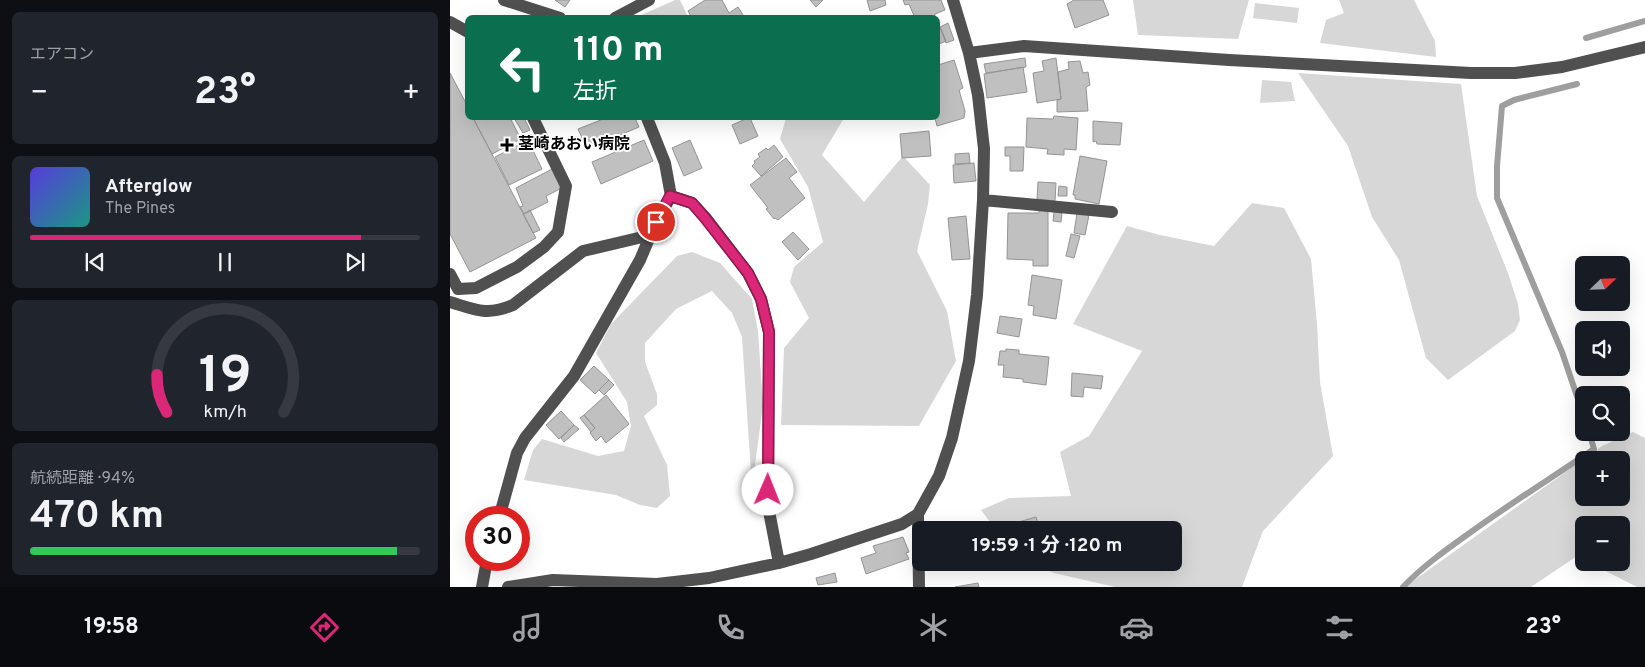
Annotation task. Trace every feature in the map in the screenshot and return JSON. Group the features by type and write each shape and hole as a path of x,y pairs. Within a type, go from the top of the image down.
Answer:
{"street":[{"path":"504,0 551,15"},
{"path":"621,15 649,0"},
{"path":"918,587 918,514 939,476 952,438 969,360 983,200 984,149 978,95 969,52 953,0"},
{"path":"450,22 465,30"},
{"path":"969,52 1024,46 1229,60 1471,73 1515,73 1562,67 1645,47"},
{"path":"450,274 458,289 476,288 517,267 544,247 558,232 566,186 534,120"},
{"path":"502,506 517,453 525,438 574,376 640,260 670,196 665,163 648,120"},
{"path":"670,196 692,203 748,273 761,299 769,332 768,506 779,563"},
{"path":"983,200 1112,212"},
{"path":"450,302 482,312 501,310 513,305 583,251 651,235"},
{"path":"508,587 553,580 657,584 710,578 779,563 902,524 918,514"},
{"path":"482,587 485,571"}],"shaded area":[{"path":"675,0 680,0 687,15 641,15"},
{"path":"1133,0 1249,0 1238,39 1138,35"},
{"path":"1339,0 1414,0 1435,41 1436,57 1320,43 1326,20 1344,13"},
{"path":"1255,3 1299,8 1297,23 1253,18"},
{"path":"1298,73 1461,84 1477,196 1508,273 1518,304 1520,320 1515,331 1448,380 1426,358 1399,260 1372,217 1348,146"},
{"path":"1262,80 1291,82 1295,101 1260,103"},
{"path":"785,120 843,120 822,155 864,202 903,156 930,185 928,204 917,251 947,311 956,361 919,426 781,425 784,348 809,318 790,282 794,267 823,242 808,187 780,139"},
{"path":"1252,203 1284,208 1311,259 1320,382 1333,456 1263,531 1242,587 1115,587 1049,571 1182,571 1182,521 989,521 981,510 1009,498 1071,496 1060,452 1089,436 1142,351 1073,324 1127,226 1214,246"},
{"path":"692,252 720,263 752,299 758,331 763,405 752,488 742,337 732,313 712,291 676,309 645,343 645,362 657,394 657,405 644,416 667,465 670,496 657,508 640,505 616,495 524,480 533,450 542,439 598,456 624,451 631,426 627,402 596,353 611,324 677,256"},
{"path":"1633,432 1645,438 1645,587 1637,587 1606,571 1630,571 1630,516 1575,516 1575,557 1531,587 1407,587 1575,465 1575,506 1630,506 1630,451 1595,451 1613,441 1630,441 1630,433"}],"building":[{"path":"555,0 570,0 565,7"},
{"path":"705,0 722,0 729,13 738,7 743,15 690,15 688,11"},
{"path":"810,0 823,0 816,7"},
{"path":"867,0 885,0 886,5 870,11"},
{"path":"903,0 941,0 945,10 935,15 914,15 909,4 905,5"},
{"path":"1074,0 1103,0 1109,15 1075,28 1067,4"},
{"path":"948,23 954,40 946,43 940,27"},
{"path":"940,27 946,41 940,44"},
{"path":"1025,58 1026,67 986,73 984,64"},
{"path":"1056,58 1061,99 1037,103 1033,73 1044,71 1042,61"},
{"path":"954,60 963,88 959,90 965,111 964,118 937,126 936,120 940,120 940,64"},
{"path":"1080,61 1083,73 1088,72 1090,85 1086,87 1088,111 1057,112 1057,100 1061,99 1058,72 1069,69 1068,62"},
{"path":"1023,67 1027,92 987,98 984,74"},
{"path":"450,73 465,101 465,120 474,120 536,238 470,272 450,234"},
{"path":"1054,116 1078,118 1076,150 1064,149 1064,155 1047,154 1048,149 1026,147 1027,118 1053,119"},
{"path":"474,120 511,120 521,139 492,154"},
{"path":"515,120 525,120 530,130 523,133"},
{"path":"601,120 636,120 639,127 587,149 578,129"},
{"path":"743,120 751,120 758,136 740,144 732,125"},
{"path":"1093,121 1122,123 1120,145 1097,144 1096,141 1093,142"},
{"path":"929,131 931,156 902,158 900,134"},
{"path":"528,140 542,169 509,185 495,157"},
{"path":"644,140 653,161 601,184 592,162"},
{"path":"690,140 702,168 684,176 672,148"},
{"path":"774,145 783,157 761,176 752,166 755,163 754,161 760,157 758,154"},
{"path":"1005,147 1024,147 1023,171 1010,171 1010,156 1005,156"},
{"path":"969,153 970,163 955,164 955,154"},
{"path":"1080,156 1107,161 1099,204 1075,199 1075,195 1073,195"},
{"path":"786,158 797,172 789,178 805,198 778,220 774,219 766,209 768,208 750,185"},
{"path":"974,163 976,181 954,183 953,165"},
{"path":"552,169 562,188 546,196 548,202 524,214 520,207 523,206 516,188"},
{"path":"1038,182 1056,183 1055,201 1037,199"},
{"path":"1059,186 1067,187 1067,196 1058,196"},
{"path":"530,210 540,230 533,233 523,214"},
{"path":"1039,210 1048,211 1048,266 1033,266 1033,260 1007,259 1008,213 1039,213"},
{"path":"1054,212 1062,213 1061,222 1053,221"},
{"path":"1077,213 1089,215 1085,235 1074,233"},
{"path":"966,216 970,259 952,260 948,218"},
{"path":"793,232 809,249 798,260 782,242"},
{"path":"1071,234 1080,236 1074,258 1066,256"},
{"path":"1032,275 1062,280 1056,319 1033,315 1034,306 1028,305"},
{"path":"1000,316 1022,319 1019,337 997,333"},
{"path":"1006,349 1019,350 1019,354 1049,357 1046,385 1023,382 1023,379 1003,377 1004,365 998,365 1000,351 1006,351"},
{"path":"594,366 609,380 595,394 580,380"},
{"path":"1072,373 1103,376 1101,389 1084,387 1083,397 1071,396"},
{"path":"609,380 614,385 604,395 599,390"},
{"path":"606,395 629,424 606,443 601,436 596,441 590,433 595,428 584,415"},
{"path":"561,411 574,425 559,439 546,425"},
{"path":"584,415 595,428 591,432 580,418"},
{"path":"574,425 579,429 564,442 561,438"},
{"path":"1036,517 1037,521 1022,521"},
{"path":"903,537 909,552 906,553 909,559 866,574 861,558 876,553 873,546"},
{"path":"835,573 837,582 818,585 816,578"},
{"path":"978,583 979,587 955,587"}],"waterway":[{"path":"1586,38 1645,21"},
{"path":"1575,390 1562,352 1497,198 1497,166 1502,106 1514,100 1577,84"},
{"path":"1403,587 1453,545 1594,449 1592,441"}],"place":[{"name":"茎崎あおい病院","path":"507,145"}],"route":[{"path":"656,222 670,196 692,203 748,273 761,299 769,332 768,490"}]}
